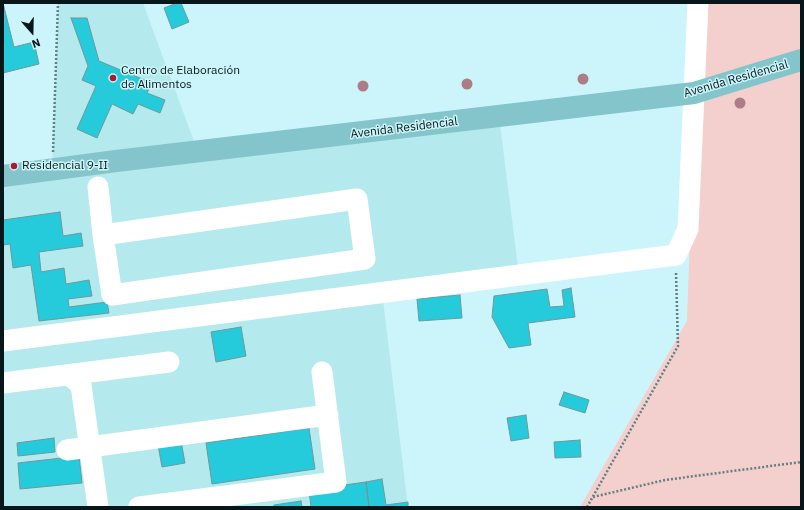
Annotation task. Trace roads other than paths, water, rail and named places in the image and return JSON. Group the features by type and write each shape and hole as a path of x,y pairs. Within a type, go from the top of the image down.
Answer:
{"main road":[{"name":"Avenida Residencial","path":"3,176 116,161 694,93 801,60"}],"street":[{"path":"3,341 676,255 688,229 698,3"},
{"path":"103,235 357,199 365,258 112,295 103,235 98,187 116,161"},
{"path":"62,169 98,187"},
{"path":"3,383 169,362"},
{"path":"139,507 336,482 322,372"},
{"path":"69,375 81,385 98,507"},
{"path":"67,450 328,415"}],"place":[{"name":"Centro de Elaboración de Alimentos","path":"113,78"},
{"name":"Residencial 9-II","path":"14,166"}]}
